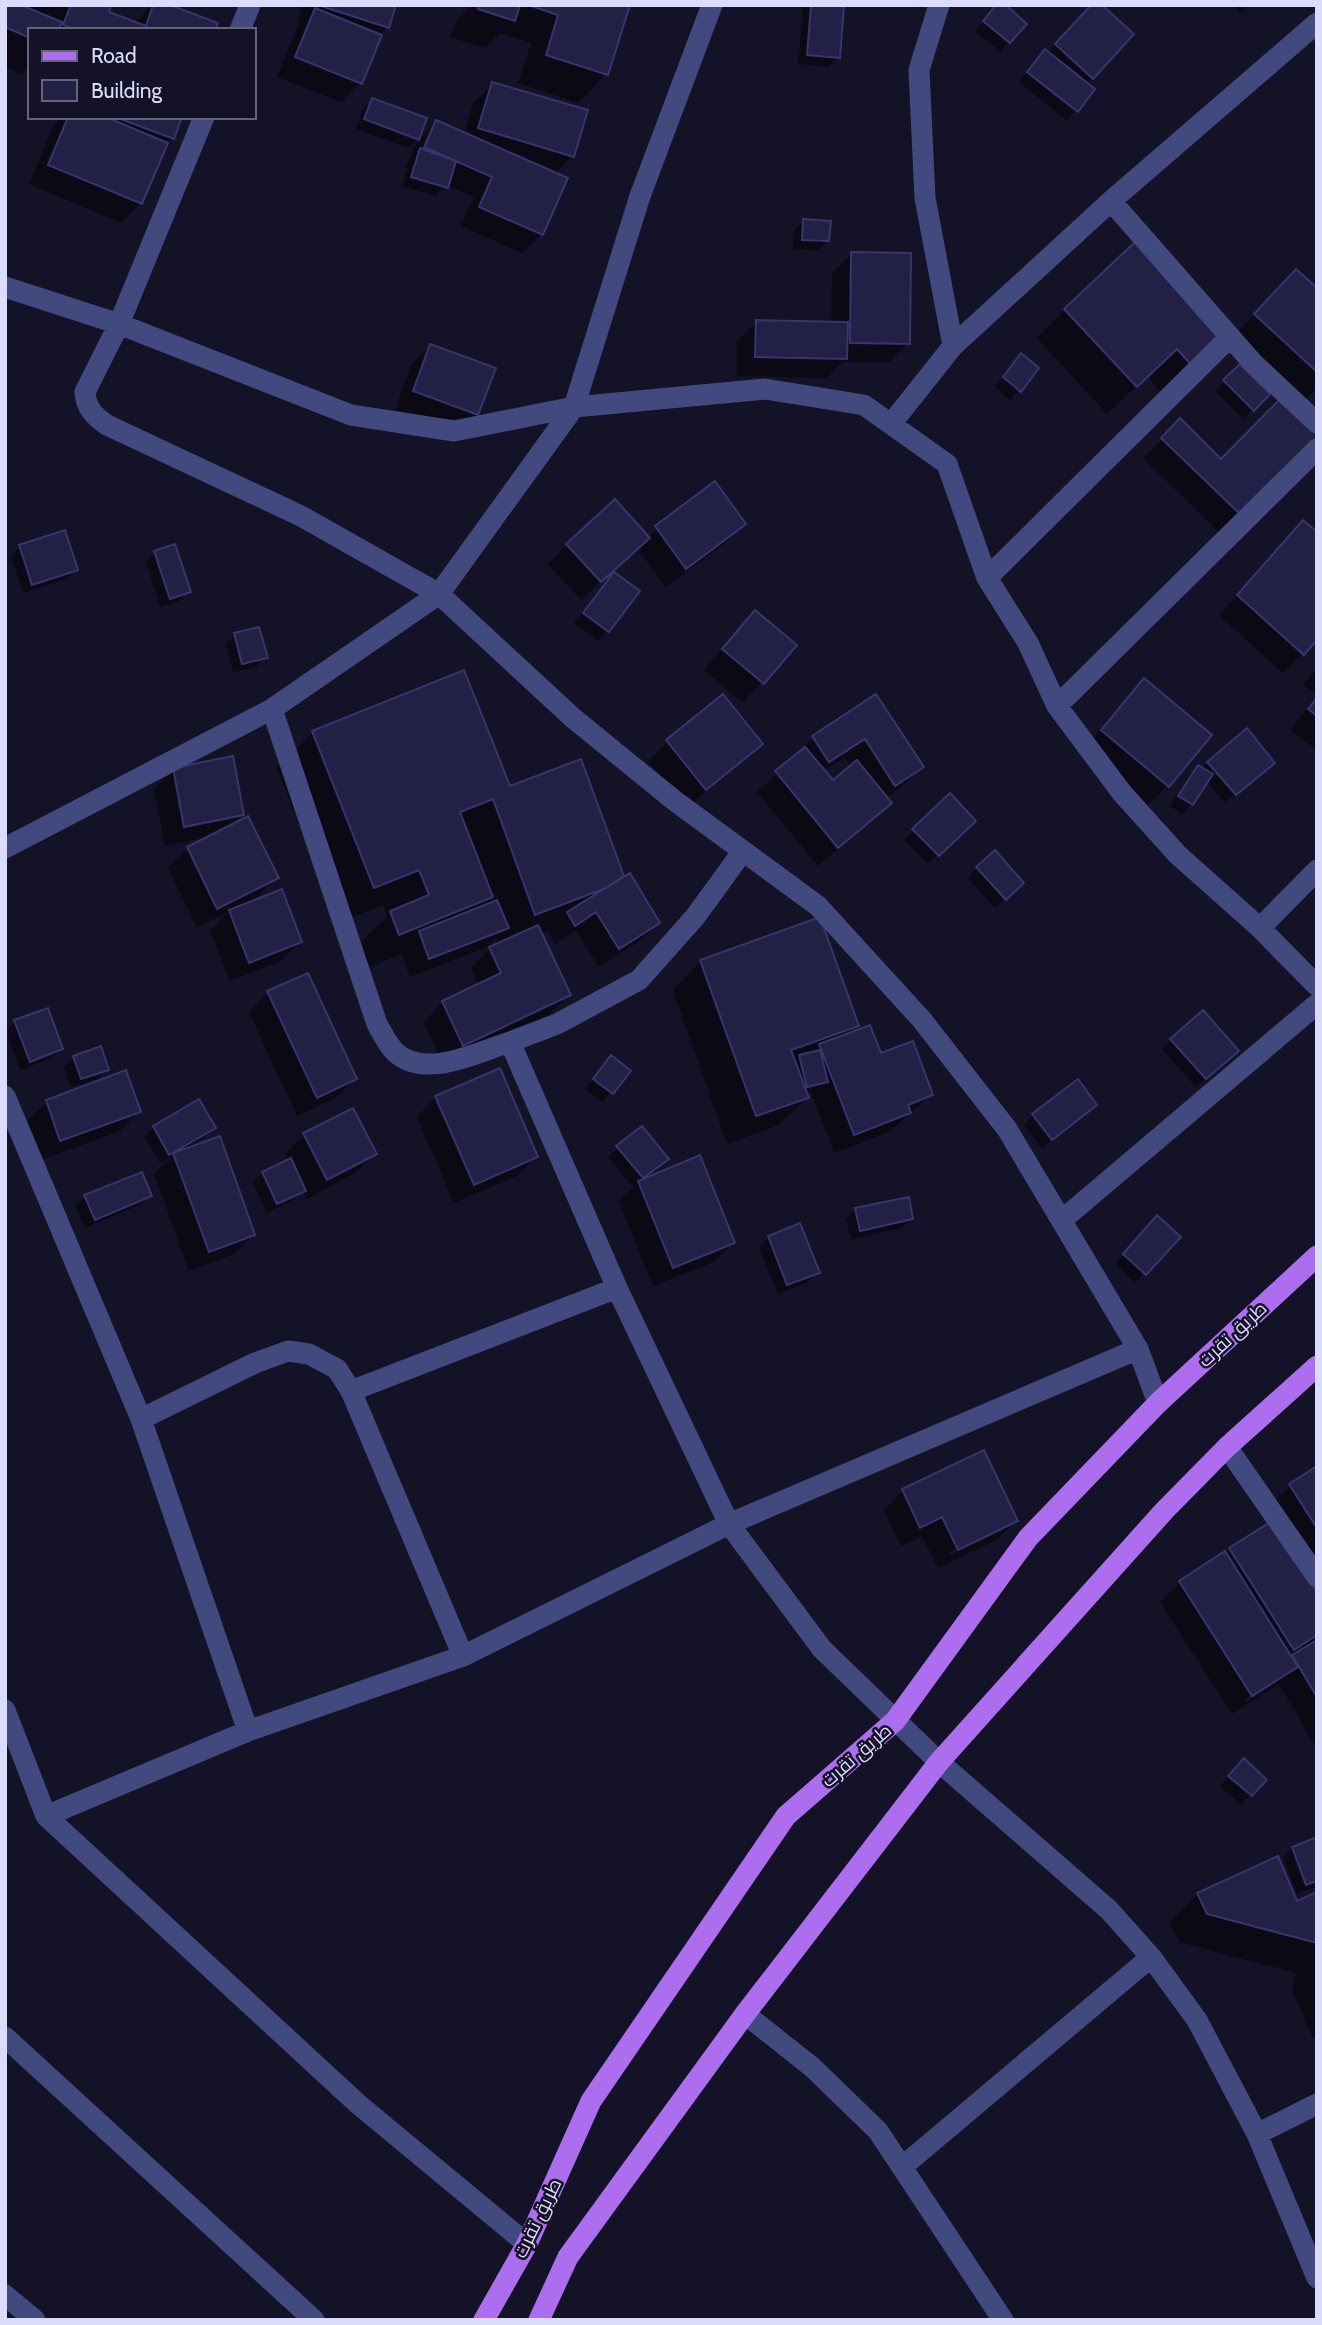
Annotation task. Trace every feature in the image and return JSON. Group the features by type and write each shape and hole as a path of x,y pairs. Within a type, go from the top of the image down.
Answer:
{"main road":[{"name":"طريق تقرت","path":"484,2320 527,2244 591,2101 786,1816 895,1721 1028,1538 1158,1403 1317,1256"},
{"path":"538,2320 568,2258 745,2014 939,1762 1164,1511 1227,1447 1317,1366"}],"street":[{"path":"241,28 250,5"},
{"path":"5,848 272,709 439,594 574,407 640,196 712,5"},
{"path":"939,5 919,70 925,198 953,346"},
{"path":"891,424 953,346 1111,201 1317,23"},
{"path":"203,119 120,324 85,392 86,402 94,416 107,425 300,516 439,594 573,718 675,801 818,906 922,1020 1007,1129 1139,1349 1158,1403"},
{"path":"1111,201 1254,363 1317,423"},
{"path":"5,287 120,324 351,415 454,431 574,407 765,389 864,405 947,464 987,579 1028,643 1057,706 1122,793 1178,855 1317,985"},
{"path":"987,579 1230,337"},
{"path":"1057,706 1317,449"},
{"path":"272,709 377,1024 394,1052 415,1064 445,1062 510,1042 557,1024 639,980 695,917 743,851"},
{"path":"1259,928 1317,870"},
{"path":"1062,1220 1317,1004"},
{"path":"510,1042 617,1288 729,1524 822,1649 939,1762 1109,1910 1151,1957 1197,2020 1257,2134 1317,2278"},
{"path":"5,1096 141,1419 248,1731"},
{"path":"351,1391 617,1288"},
{"path":"46,1816 248,1731 463,1656 729,1524 1139,1349"},
{"path":"141,1419 255,1363 288,1351 309,1354 337,1369 351,1391 463,1656"},
{"path":"1227,1447 1317,1577"},
{"path":"5,1710 46,1816 358,2104 527,2244"},
{"path":"902,2166 1151,1957"},
{"path":"745,2014 822,2077 878,2131 1003,2320"},
{"path":"5,2037 314,2320"},
{"path":"1257,2134 1317,2104"},
{"path":"5,2295 35,2320"}],"building":[{"path":"5,5 21,5 62,22 59,28 28,28 28,37 5,27"},
{"path":"71,5 111,5 109,12 146,26 153,5 170,5 218,23 216,28 71,28 63,25"},
{"path":"318,5 396,5 389,28"},
{"path":"479,5 520,5 515,21 478,9"},
{"path":"528,5 630,5 608,75 546,55 558,15"},
{"path":"811,5 844,5 840,58 807,55"},
{"path":"996,5 1006,5 1027,24 1010,43 983,21"},
{"path":"1091,5 1102,5 1134,34 1093,79 1055,44"},
{"path":"315,8 382,35 362,84 295,57"},
{"path":"1045,49 1095,89 1078,112 1027,72"},
{"path":"492,82 588,110 574,157 478,128"},
{"path":"372,98 427,118 419,140 364,119"},
{"path":"67,119 111,119 168,143 142,204 48,165"},
{"path":"120,119 181,119 174,139"},
{"path":"436,120 568,178 543,235 479,207 492,177 424,147"},
{"path":"420,148 456,161 448,188 411,177"},
{"path":"803,219 831,221 829,241 802,240"},
{"path":"1135,242 1224,339 1194,368 1177,349 1137,387 1064,309"},
{"path":"851,252 911,253 910,344 850,343"},
{"path":"1296,269 1317,288 1317,372 1254,314"},
{"path":"756,320 848,322 847,359 755,357"},
{"path":"430,344 496,368 478,415 413,391"},
{"path":"1021,353 1039,368 1021,392 1003,377"},
{"path":"1240,364 1270,394 1254,411 1223,380"},
{"path":"1283,396 1317,429 1317,443 1244,518 1161,438 1180,418 1221,459"},
{"path":"715,481 746,524 686,569 655,526"},
{"path":"615,499 650,538 601,582 566,544"},
{"path":"1303,520 1317,532 1317,640 1304,655 1237,595"},
{"path":"65,530 78,570 32,585 19,545"},
{"path":"175,544 191,592 170,599 154,551"},
{"path":"614,572 640,591 609,632 583,613"},
{"path":"755,610 797,645 764,684 722,649"},
{"path":"259,627 268,658 242,664 234,633"},
{"path":"464,670 510,786 581,759 624,876 606,888 535,915 493,799 460,812 493,897 399,935 390,911 429,895 419,870 374,888 312,731"},
{"path":"1144,678 1212,735 1169,787 1101,730"},
{"path":"723,694 763,744 706,790 666,740"},
{"path":"876,694 924,767 895,786 865,739 829,762 812,736"},
{"path":"1317,698 1317,716 1308,709"},
{"path":"1247,728 1275,763 1236,795 1207,762"},
{"path":"805,747 833,780 857,760 892,803 838,848 775,771"},
{"path":"233,756 244,815 184,827 173,768"},
{"path":"1198,765 1213,774 1193,805 1178,796"},
{"path":"950,793 976,821 939,856 912,829"},
{"path":"248,816 279,878 217,909 187,847"},
{"path":"995,850 1024,883 1006,900 976,867"},
{"path":"630,873 660,923 619,949 596,912 575,926 567,912"},
{"path":"282,889 302,942 249,963 229,910"},
{"path":"497,900 509,928 429,959 419,931"},
{"path":"820,917 859,1026 791,1050 809,1098 756,1116 700,960"},
{"path":"538,925 571,995 463,1046 442,1001 501,973 489,947"},
{"path":"308,973 357,1079 317,1098 267,991"},
{"path":"48,1008 63,1049 30,1062 14,1020"},
{"path":"1203,1010 1239,1051 1206,1079 1170,1039"},
{"path":"870,1025 881,1053 913,1041 933,1095 908,1105 911,1113 854,1135 819,1044"},
{"path":"101,1046 109,1070 81,1079 73,1056"},
{"path":"820,1050 828,1082 807,1087 799,1055"},
{"path":"611,1055 631,1071 613,1094 593,1079"},
{"path":"500,1068 538,1157 474,1185 435,1096"},
{"path":"126,1070 141,1112 60,1141 46,1100"},
{"path":"1078,1079 1097,1105 1052,1140 1032,1114"},
{"path":"199,1099 216,1128 169,1155 153,1126"},
{"path":"353,1108 377,1154 327,1180 303,1133"},
{"path":"642,1126 669,1159 643,1178 616,1146"},
{"path":"220,1136 255,1235 209,1252 173,1153"},
{"path":"700,1155 735,1243 673,1268 638,1181"},
{"path":"291,1158 306,1191 277,1204 262,1172"},
{"path":"142,1172 152,1196 95,1220 84,1195"},
{"path":"909,1197 913,1219 860,1231 855,1208"},
{"path":"1157,1215 1181,1237 1146,1275 1123,1254"},
{"path":"800,1223 820,1273 787,1285 768,1236"},
{"path":"984,1450 1018,1521 958,1550 942,1517 920,1528 902,1489"},
{"path":"1317,1466 1317,1528 1289,1484"},
{"path":"1272,1521 1317,1592 1317,1635 1294,1650 1229,1548"},
{"path":"1225,1551 1298,1667 1252,1696 1179,1581"},
{"path":"1317,1640 1317,1697 1292,1655"},
{"path":"1244,1758 1267,1780 1252,1796 1228,1776"},
{"path":"1317,1837 1317,1881 1306,1885 1292,1847"},
{"path":"1278,1856 1297,1901 1317,1892 1317,1943 1207,1914 1197,1893"}]}
